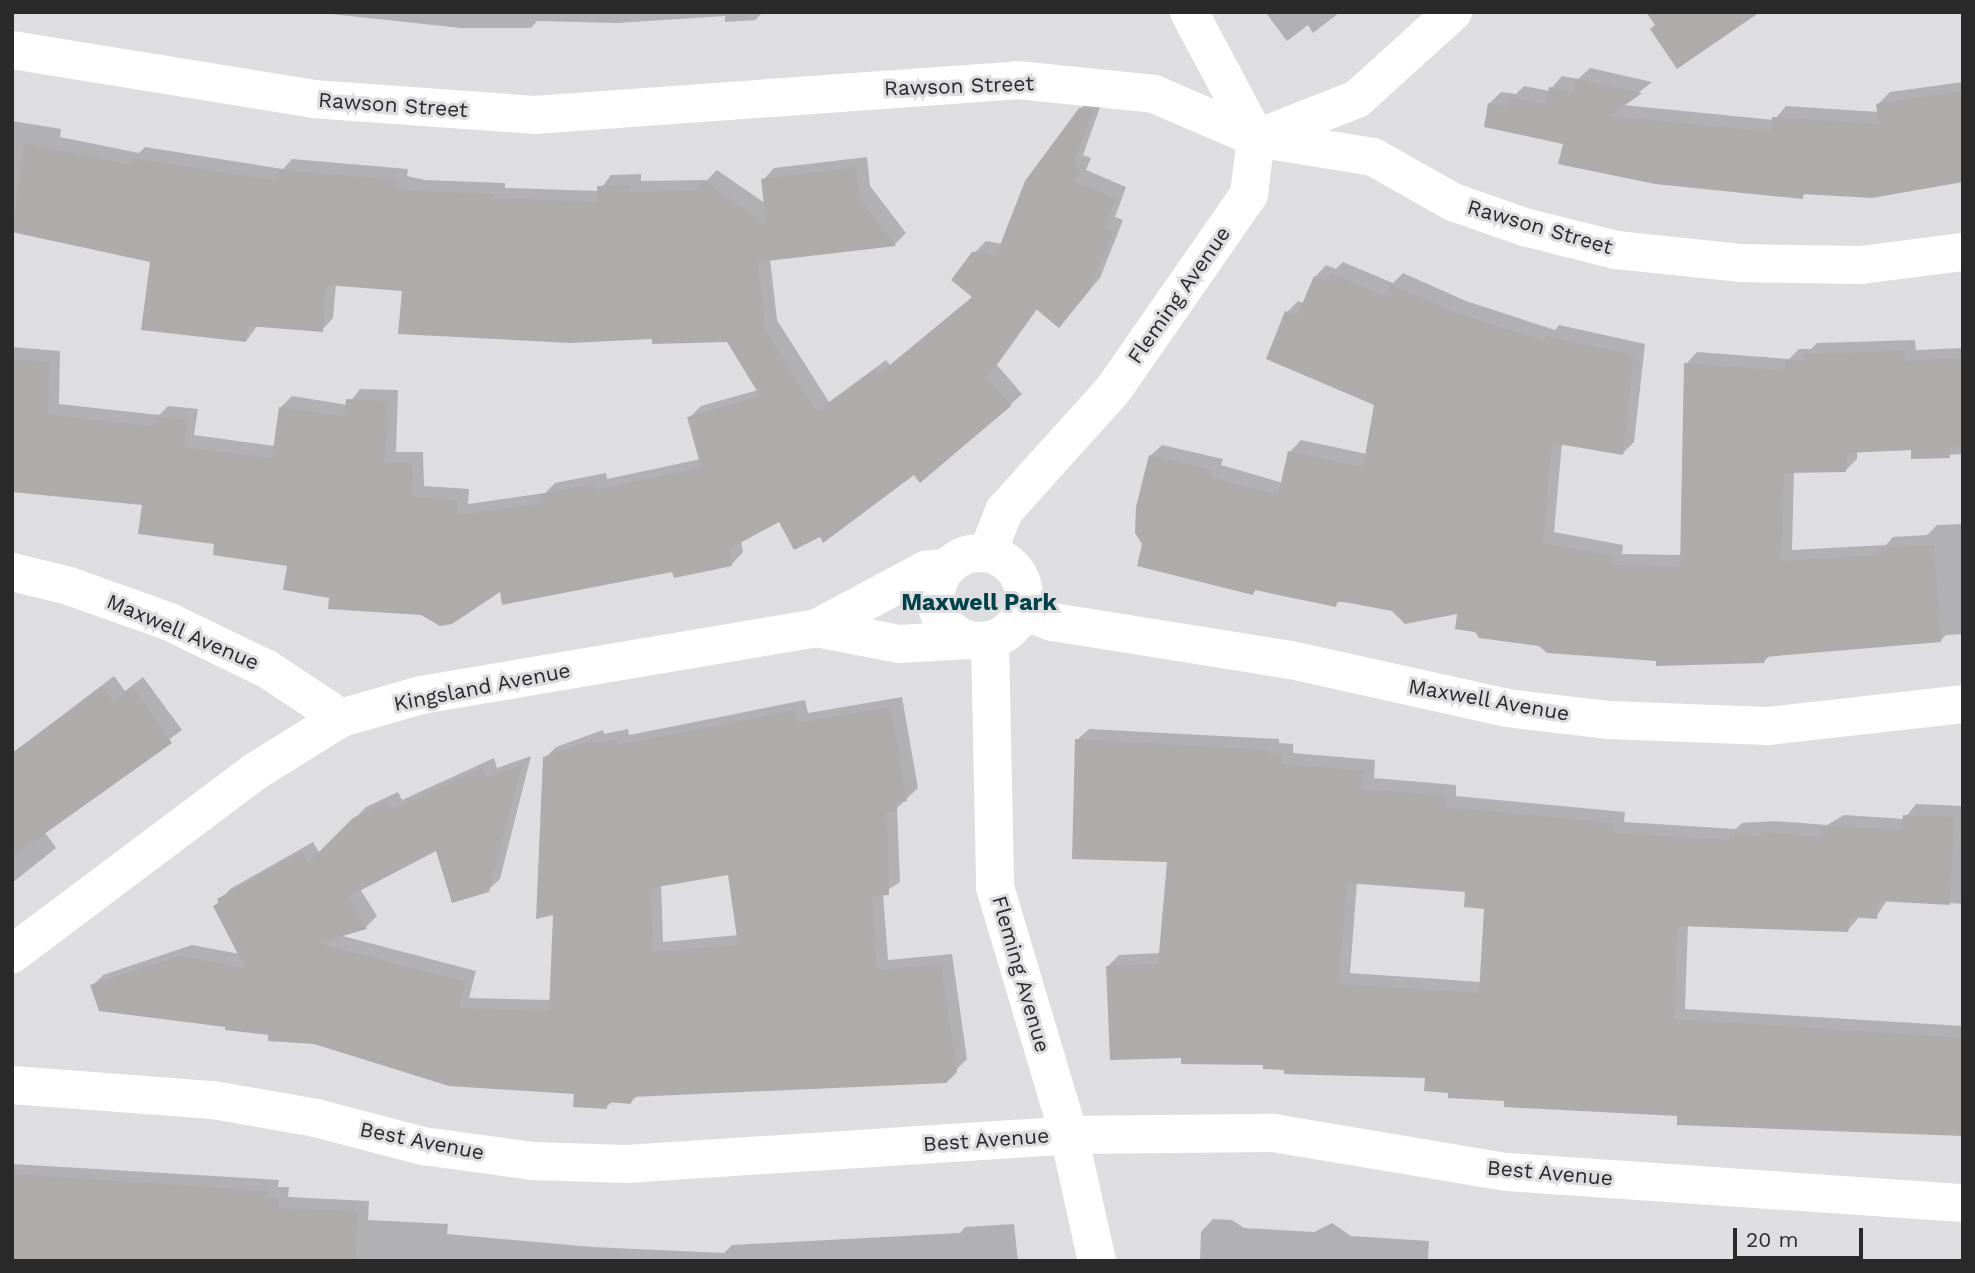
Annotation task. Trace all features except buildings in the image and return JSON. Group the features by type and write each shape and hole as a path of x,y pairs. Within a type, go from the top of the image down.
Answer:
{"street":[{"path":"1189,12 1256,138 1357,99 1453,12"},
{"name":"Rawson Street","path":"12,50 313,99 534,115 1017,80 1154,94 1256,138 1373,156 1453,202 1524,227 1616,250 1742,263 1861,265 1963,252"},
{"name":"Fleming Avenue","path":"988,552 1004,511 1113,390 1250,194 1256,138"},
{"path":"988,552 1015,569 1024,589 1022,611 1009,631 980,640 943,622 935,600 945,568 965,554 988,552"},
{"name":"Kingsland Avenue","path":"12,954 254,772 341,718 421,695 817,628 925,570 945,568"},
{"name":"Maxwell Avenue","path":"12,572 69,586 170,622 267,669 341,718"},
{"name":"Maxwell Avenue","path":"1022,611 1053,622 1291,660 1507,708 1607,720 1768,726 1963,704"},
{"name":"Kingsland Avenue","path":"817,628 899,644 980,640"},
{"name":"Fleming Avenue","path":"980,640 995,887 1069,1135 1097,1261"},
{"name":"Best Avenue","path":"12,1085 213,1100 316,1118 423,1146 532,1161 626,1164 1069,1135 1273,1133 1507,1172 1963,1203"}],"district":[{"name":"Maxwell Park","path":"979,603"}]}
